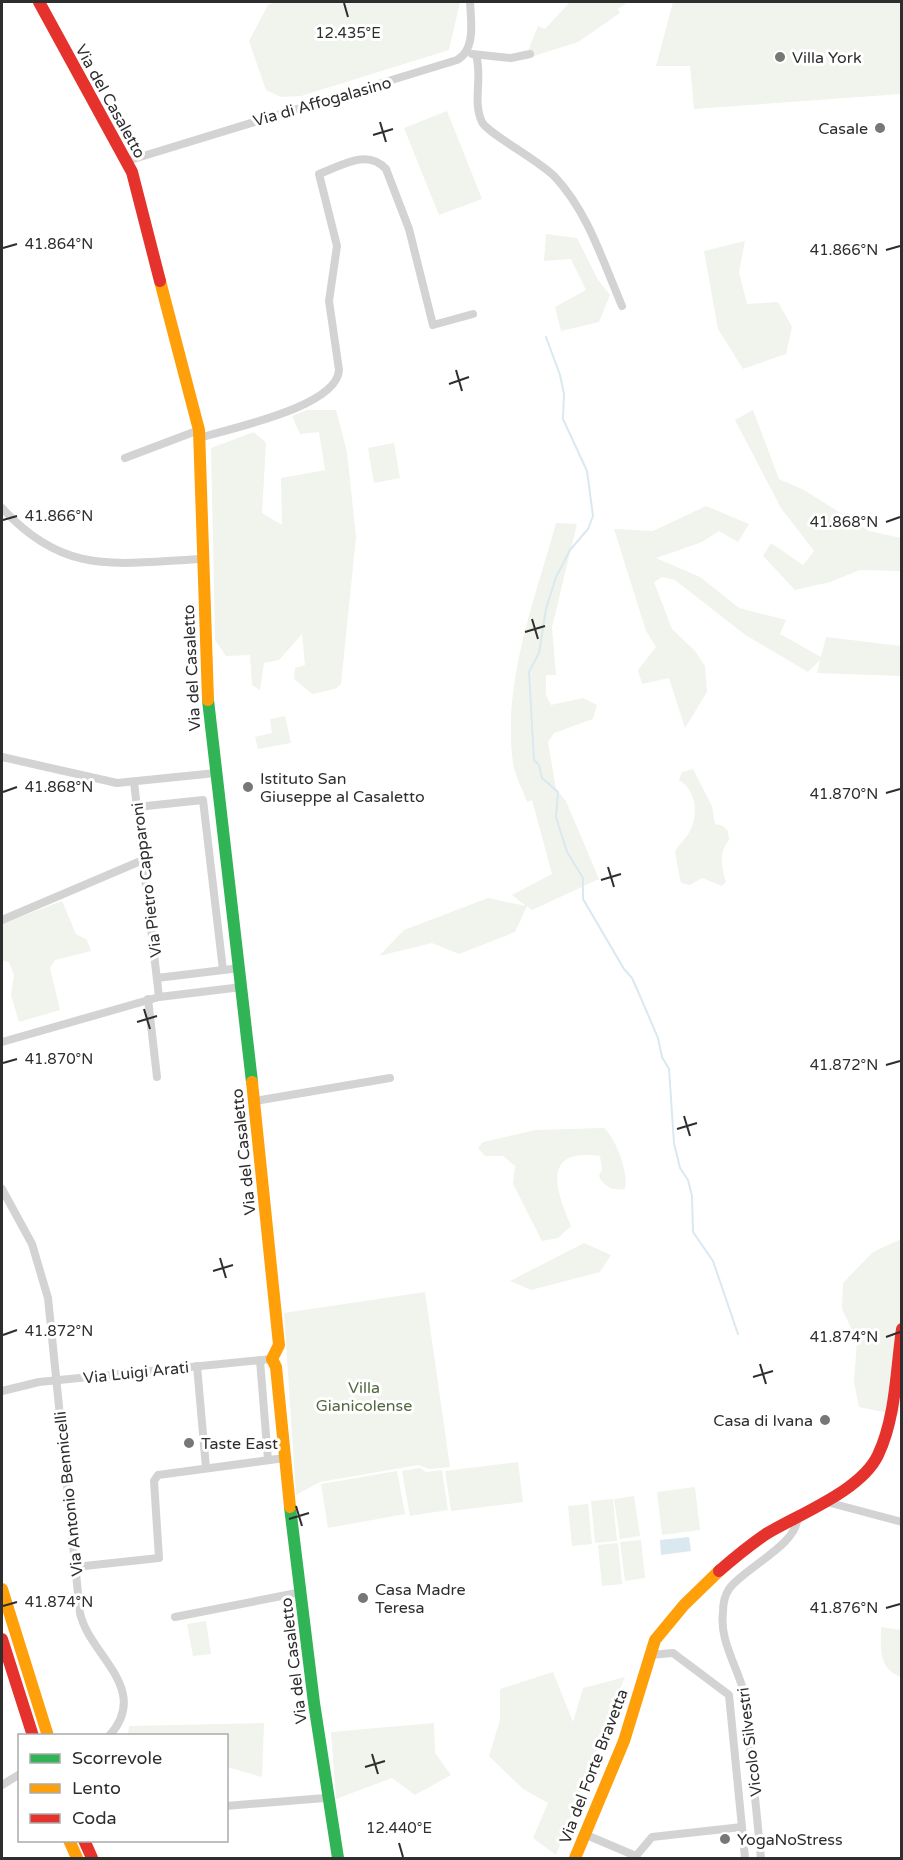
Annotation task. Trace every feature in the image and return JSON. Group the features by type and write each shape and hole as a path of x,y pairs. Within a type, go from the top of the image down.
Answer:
{"street":[{"name":"Via del Casaletto","path":"39,2 127,161 138,193 199,434 209,711 255,1101 279,1339 278,1349 266,1360 276,1367 314,1702 338,1858"},
{"path":"470,2 470,40 466,54 511,58 530,54"},
{"name":"Via di Affogalasino","path":"127,161 457,60 466,54"},
{"path":"476,55 480,72 478,107 482,123 493,133 532,157 562,185 589,229 622,306"},
{"path":"125,458 199,434 311,403 330,390 337,381 339,370 329,301 337,246 319,174 365,158 379,161 386,169 409,229 433,326 473,314"},
{"path":"2,508 34,538 79,559 106,563 202,559"},
{"path":"2,757 99,780 134,782 216,773"},
{"name":"Via Pietro Capparoni","path":"134,782 159,997"},
{"path":"137,807 203,800 223,970"},
{"path":"2,920 143,860"},
{"path":"157,978 240,968"},
{"path":"2,1042 148,999 242,987"},
{"path":"148,999 157,1077"},
{"path":"255,1101 390,1078"},
{"name":"Via Antonio Bennicelli","path":"2,1189 27,1233 43,1276 51,1314 75,1567 83,1626 117,1675 123,1693 119,1720 110,1734"},
{"name":"Via del Forte Bravetta","path":"575,1858 630,1724 650,1655 661,1632 699,1592 747,1548 855,1482 877,1457 885,1429 902,1329"},
{"path":"266,1360 268,1460"},
{"name":"Via Luigi Arati","path":"2,1391 57,1380 266,1360"},
{"path":"197,1366 206,1468"},
{"path":"75,1567 159,1558 156,1476 285,1458"},
{"path":"823,1501 902,1522"},
{"name":"Vicolo Silvestri","path":"761,1858 745,1696 739,1672 723,1635 722,1615 729,1588 764,1561 786,1538 796,1525 797,1516"},
{"path":"2,1589 5,1610 47,1734"},
{"path":"175,1617 302,1592"},
{"path":"2,1639 32,1734"},
{"name":"Vicolo Silvestri","path":"650,1655 673,1653 728,1693 745,1858"},
{"path":"24,1708 38,1704"},
{"path":"2,1785 18,1775"},
{"path":"228,1806 325,1798"},
{"path":"584,1834 636,1856 652,1838 742,1827"},
{"path":"70,1842 76,1858"},
{"path":"85,1842 92,1858"}],"green space":[{"path":"275,2 460,2 449,50 301,96 281,97 266,90 249,41 268,5"},
{"path":"570,2 628,2 618,9 620,13 578,42 531,57 528,51 538,26 545,29"},
{"name":"Villa York","path":"673,2 901,2 901,94 694,109 690,66 656,66"},
{"path":"447,111 482,199 439,215 404,128"},
{"path":"546,234 577,238 598,280 610,295 599,322 561,331 555,307 586,290 571,259 544,261"},
{"path":"745,241 739,272 747,304 778,302 792,327 786,354 743,369 718,329 704,251"},
{"path":"307,410 336,410 347,452 356,537 341,684 335,689 312,694 294,679 295,668 305,665 302,634 279,660 264,663 260,690 252,685 250,655 226,656 215,640 211,448 254,432 266,443 262,513 282,525 281,478 325,470 319,432 300,434 292,416"},
{"path":"753,410 779,479 804,490 869,531 901,538 901,571 860,570 830,582 795,590 763,556 771,543 803,565 814,551 781,508 735,420"},
{"path":"394,443 400,478 374,483 368,448"},
{"path":"706,506 749,524 738,542 719,531 702,542 656,558 700,577 739,608 786,620 780,634 821,657 826,637 901,646 901,676 817,673 820,660 808,672 744,634 675,580 662,577 654,582 672,629 695,651 705,666 707,692 685,728 669,678 642,684 638,670 656,647 646,631 614,529 653,531"},
{"path":"556,523 577,524 552,627 556,675 546,675 546,695 551,705 583,698 597,705 593,719 554,733 548,742 556,789 566,801 599,879 532,910 527,906 515,932 459,954 432,943 379,956 404,930 488,898 526,906 512,895 552,874 532,800 527,802 514,768 511,733 512,702 522,642"},
{"path":"285,716 291,743 258,749 255,737 272,733 270,719"},
{"path":"693,769 712,806 715,824 723,826 728,831 729,840 723,850 722,860 726,882 722,886 702,878 690,885 681,883 680,879 675,852 691,829 695,806 690,791 679,780 682,772"},
{"path":"62,901 76,934 87,940 91,951 55,960 50,968 60,1010 19,1022 11,995 14,975 9,962 2,961 2,924"},
{"path":"604,1128 613,1140 620,1157 625,1174 625,1189 609,1187 603,1183 599,1176 602,1169 600,1156 581,1155 568,1159 561,1165 557,1175 561,1199 571,1226 558,1238 542,1241 513,1184 515,1166 503,1156 485,1156 478,1148 483,1142 536,1130"},
{"path":"901,1239 902,1398 898,1415 859,1407 854,1382 857,1341 842,1309 843,1283 873,1252"},
{"path":"584,1243 611,1255 600,1272 531,1290 510,1281"},
{"name":"Villa Gianicolense","path":"425,1292 450,1467 430,1469 418,1465 320,1482 296,1495 284,1313"},
{"path":"518,1462 523,1502 451,1511 445,1471"},
{"path":"420,1468 426,1472 442,1470 448,1510 410,1516 402,1471"},
{"path":"397,1471 405,1514 328,1528 321,1484"},
{"path":"695,1487 700,1530 662,1535 657,1492"},
{"path":"634,1496 640,1536 620,1539 614,1499"},
{"path":"613,1499 617,1541 595,1543 591,1501"},
{"path":"588,1504 592,1544 572,1546 568,1506"},
{"path":"641,1540 645,1578 625,1581 620,1542"},
{"path":"618,1543 622,1584 602,1586 598,1545"},
{"path":"206,1621 211,1654 193,1656 187,1624"},
{"path":"881,1627 901,1630 901,1677 888,1669 882,1657"},
{"path":"553,1672 573,1722 583,1688 625,1677 556,1855 533,1838 548,1803 523,1789 489,1756 500,1720 500,1689"},
{"path":"264,1723 262,1777 228,1767 228,1734 128,1734 129,1726"},
{"path":"434,1723 435,1753 451,1775 415,1795 392,1778 336,1799 331,1732"}],"shaded area":[{"path":"689,1537 691,1551 661,1555 660,1540"}],"waterway":[{"path":"546,337 560,375 564,394 563,419 587,471 593,516 588,529 570,550 556,577 546,609 539,653 529,672 534,760 539,765 542,778 558,792 556,817 567,852 583,878 583,899 624,969 632,978 658,1038 662,1057 669,1069 674,1143 680,1168 688,1180 692,1196 693,1232 713,1261 738,1334"}],"traffic: fast":[{"path":"208,700 252,1082"},
{"path":"290,1507 314,1703 338,1858"}],"traffic: slow":[{"path":"160,281 199,430 208,700"},
{"path":"252,1082 279,1345 272,1359 276,1367 290,1507"},
{"path":"575,1858 624,1741 655,1640 684,1605 719,1571"},
{"path":"2,1589 47,1734"},
{"path":"70,1842 77,1858"}],"traffic: jam":[{"path":"39,2 132,172 160,281"},
{"path":"719,1571 766,1534 844,1491 870,1468 878,1455 888,1425 902,1329"},
{"path":"2,1639 32,1734"},
{"path":"85,1842 92,1858"}],"place":[{"name":"Villa York","path":"780,57"},
{"name":"Casale","path":"880,128"},
{"name":"Istituto San Giuseppe al Casaletto","path":"248,787"},
{"name":"Casa di Ivana","path":"825,1420"},
{"name":"Taste East","path":"189,1443"},
{"name":"Casa Madre Teresa","path":"363,1598"},
{"name":"YogaNoStress","path":"725,1839"}]}
